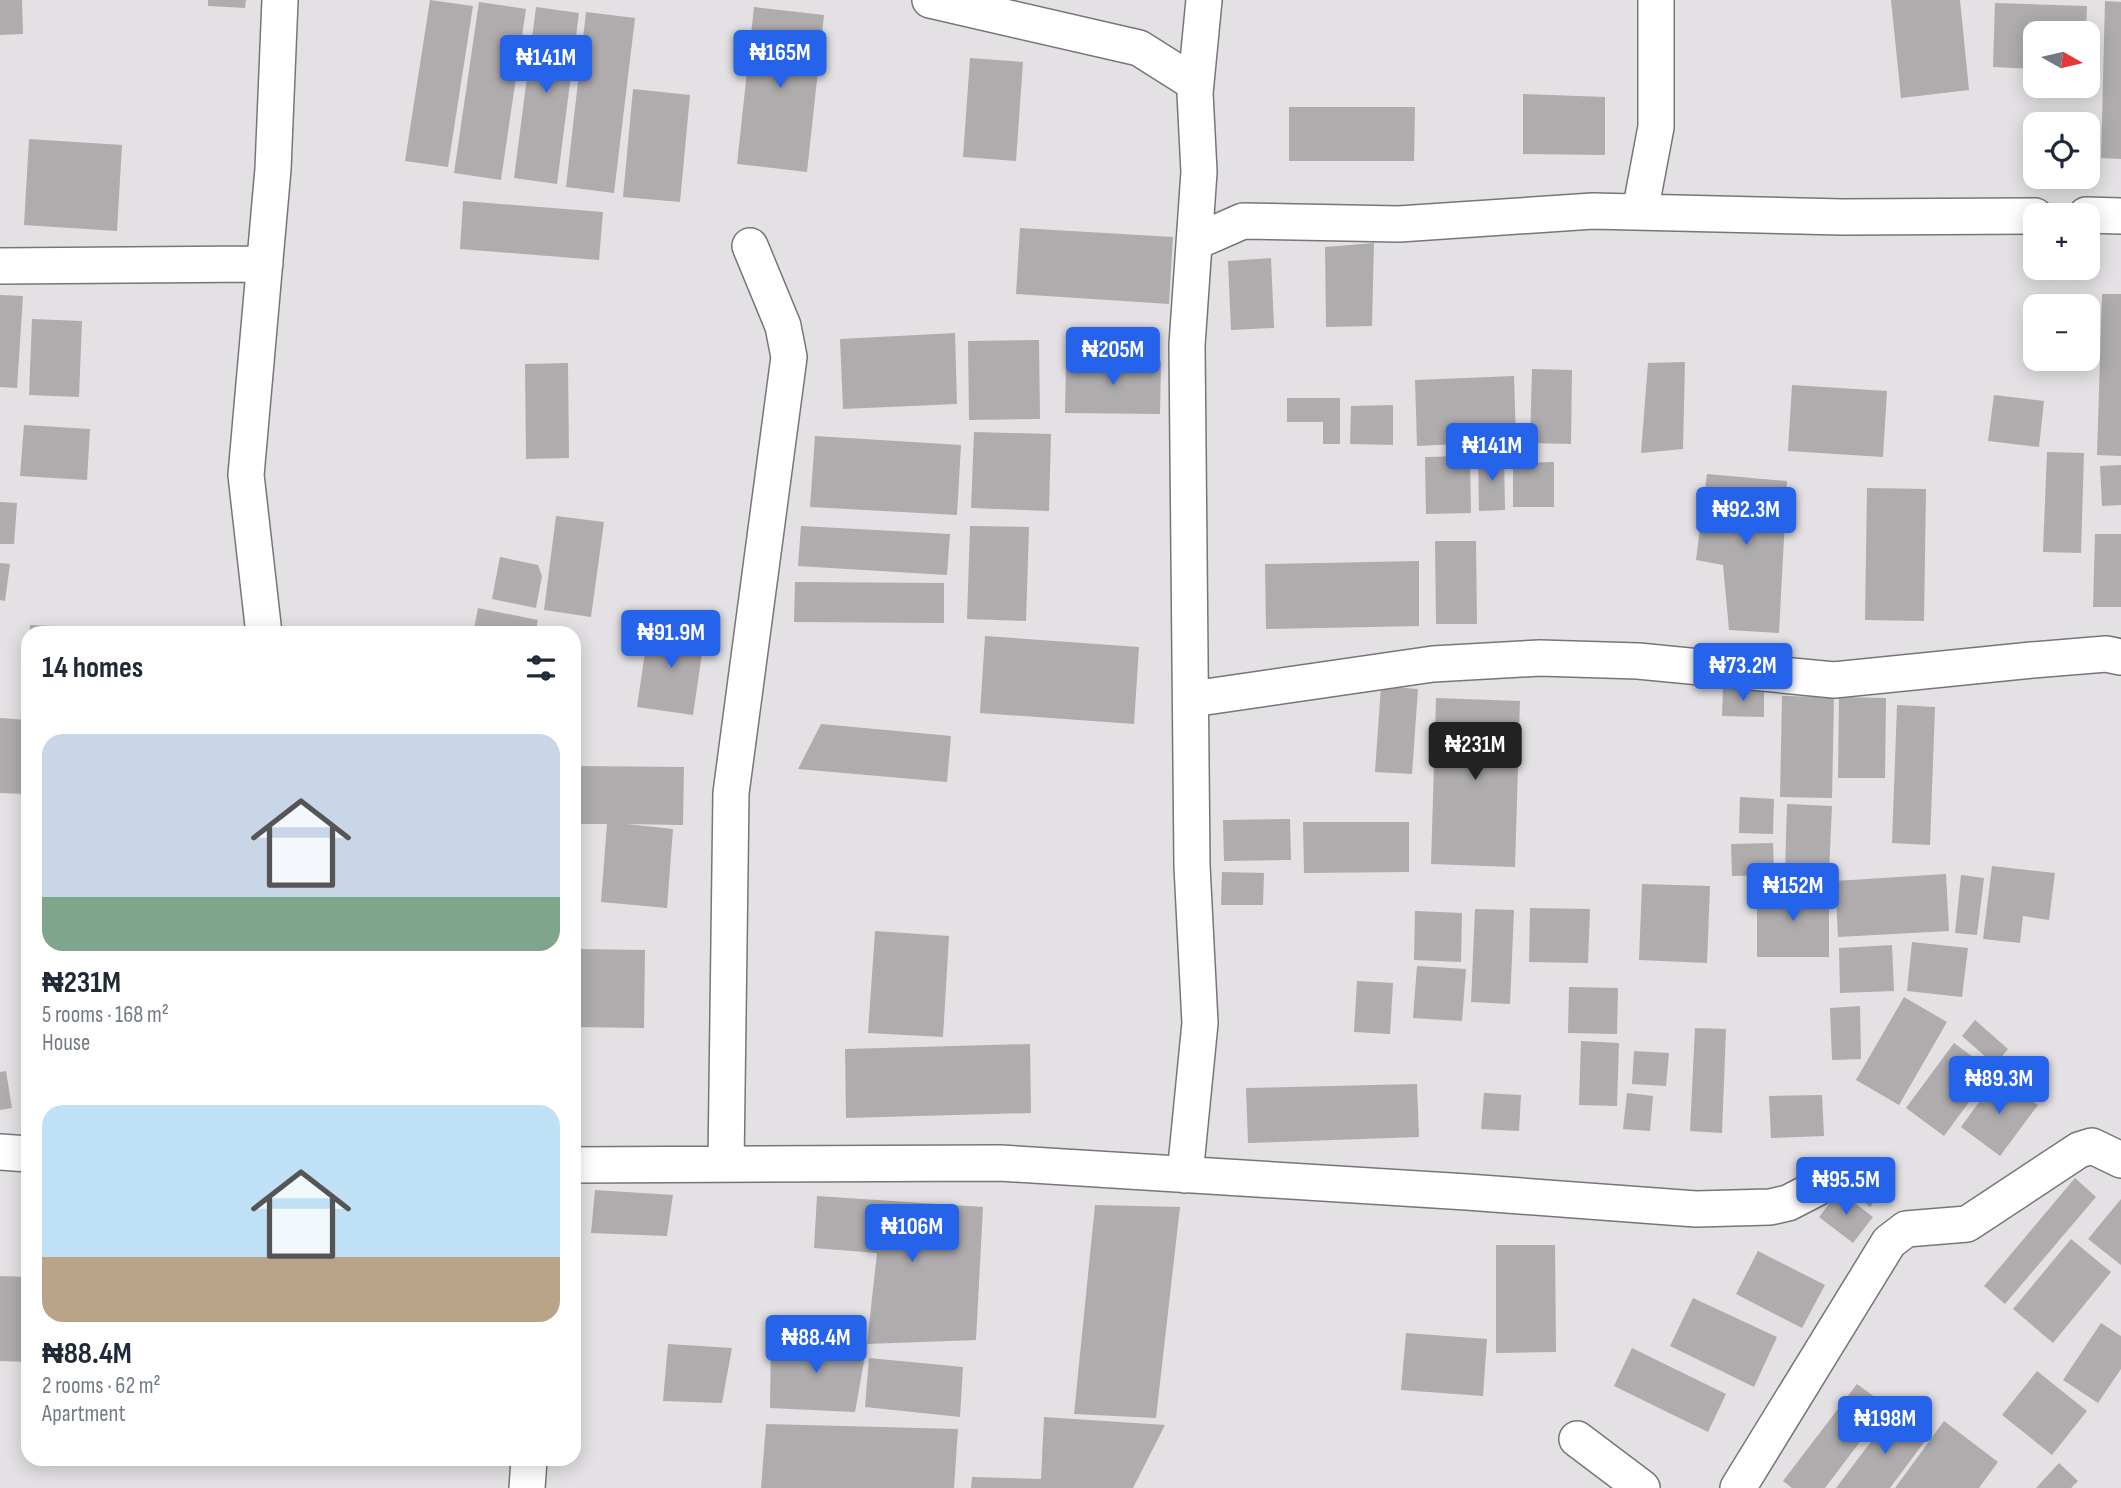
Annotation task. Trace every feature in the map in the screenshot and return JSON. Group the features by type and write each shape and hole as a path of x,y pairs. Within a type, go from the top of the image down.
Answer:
{"street":[{"path":"263,626 246,475 273,169 280,0"},
{"path":"929,0 1139,48 1196,84"},
{"path":"1185,1175 1200,1023 1192,866 1192,699 1186,536 1187,345 1198,185 1196,84 1204,0"},
{"path":"1640,212 1656,127 1656,0"},
{"path":"1198,185 1243,221"},
{"path":"1195,242 1243,221 1399,224 1593,211 1843,217 2023,216"},
{"path":"2100,215 2121,216"},
{"path":"726,1164 731,793 789,357 783,326 750,246"},
{"path":"0,266 265,264"},
{"path":"1192,699 1433,664 1540,658 1638,661 1834,680 2106,654 2121,657"},
{"path":"1738,1488 1889,1242 1906,1229 1967,1224 2079,1150 2092,1146 2121,1160"},
{"path":"0,1152 21,1154"},
{"path":"581,1165 1000,1163 1696,1209 1770,1207 1788,1203 1819,1187"},
{"path":"1577,1439 1642,1488"},
{"path":"527,1488 529,1466"}],"building":[{"path":"0,0 22,0 23,34 0,35"},
{"path":"208,0 246,0 245,8 208,6"},
{"path":"430,0 473,6 448,167 405,161"},
{"path":"1891,0 1960,0 1969,90 1901,98"},
{"path":"2105,1 2121,2 2121,159 2101,158"},
{"path":"479,2 526,9 501,180 454,173"},
{"path":"1995,3 2087,6 2086,21 2023,21 2023,68 1993,67"},
{"path":"536,7 579,13 557,184 514,178"},
{"path":"754,7 824,15 807,172 737,164"},
{"path":"586,12 635,18 614,193 566,187"},
{"path":"970,58 1023,62 1016,161 963,157"},
{"path":"633,89 690,95 680,202 623,197"},
{"path":"1523,94 1605,97 1605,155 1523,154"},
{"path":"1289,107 1415,107 1414,161 1289,161"},
{"path":"29,139 122,145 117,231 24,225"},
{"path":"463,201 603,212 599,260 460,249"},
{"path":"1020,228 1173,237 1169,304 1016,294"},
{"path":"1374,243 1372,326 1326,327 1325,247"},
{"path":"1271,258 1274,328 1231,330 1228,261"},
{"path":"2102,294 2121,294 2121,456 2097,455"},
{"path":"0,295 23,296 17,388 0,387"},
{"path":"32,319 82,321 79,397 29,395"},
{"path":"955,333 957,404 843,409 840,339"},
{"path":"1039,340 1040,419 969,420 968,341"},
{"path":"1066,361 1161,361 1160,414 1065,413"},
{"path":"1685,362 1683,449 1641,453 1648,363"},
{"path":"568,363 569,458 526,459 525,364"},
{"path":"1532,369 1572,370 1571,444 1530,443"},
{"path":"1514,376 1516,441 1417,446 1415,380"},
{"path":"1792,385 1887,391 1883,457 1788,451"},
{"path":"1994,395 2044,401 2039,447 1988,441"},
{"path":"1287,398 1340,398 1340,444 1323,444 1323,422 1287,422"},
{"path":"1393,405 1393,445 1350,444 1351,406"},
{"path":"24,425 90,429 87,480 20,476"},
{"path":"974,432 1051,434 1049,511 971,508"},
{"path":"815,436 961,445 957,515 810,507"},
{"path":"2047,452 2084,453 2081,553 2043,552"},
{"path":"1504,455 1505,510 1479,511 1478,456"},
{"path":"1470,456 1471,513 1426,514 1425,457"},
{"path":"1554,462 1554,507 1513,507 1513,463"},
{"path":"2121,465 2121,505 2102,506 2100,466"},
{"path":"1707,474 1787,481 1779,633 1729,630 1723,565 1696,560"},
{"path":"1867,488 1926,489 1924,621 1865,620"},
{"path":"0,502 17,503 14,544 0,544"},
{"path":"556,516 604,522 591,617 544,610"},
{"path":"801,526 950,534 947,575 798,566"},
{"path":"970,526 1029,527 1026,621 967,619"},
{"path":"2095,534 2121,534 2121,607 2093,607"},
{"path":"1435,541 1476,541 1477,624 1436,624"},
{"path":"500,557 538,565 542,576 536,608 492,599"},
{"path":"1419,561 1419,626 1266,629 1265,564"},
{"path":"0,563 10,564 5,601 0,600"},
{"path":"795,582 944,583 944,623 794,622"},
{"path":"478,608 538,620 537,626 475,626"},
{"path":"649,625 705,633 693,715 637,707"},
{"path":"985,636 1139,647 1134,724 980,713"},
{"path":"1381,686 1418,689 1412,774 1375,772"},
{"path":"1723,688 1764,689 1764,717 1722,716"},
{"path":"1782,696 1834,697 1832,798 1780,797"},
{"path":"1839,697 1886,698 1885,778 1838,778"},
{"path":"1436,698 1520,701 1515,867 1431,864"},
{"path":"1897,705 1935,707 1930,845 1892,843"},
{"path":"0,718 21,720 21,794 0,793"},
{"path":"821,724 951,736 947,782 798,769"},
{"path":"581,766 684,767 683,825 627,824 673,829 667,908 601,902 607,824 581,824"},
{"path":"1740,797 1774,799 1773,834 1739,833"},
{"path":"1787,804 1832,806 1829,872 1785,871"},
{"path":"1290,819 1291,860 1224,861 1223,820"},
{"path":"1303,822 1409,822 1409,872 1304,873"},
{"path":"1773,843 1774,875 1732,876 1731,844"},
{"path":"1992,866 2055,873 2049,920 2023,916 2020,943 1983,939"},
{"path":"1222,872 1264,873 1263,905 1221,905"},
{"path":"1946,874 1949,931 1838,937 1835,881"},
{"path":"1961,875 1984,878 1977,935 1955,933"},
{"path":"1642,884 1710,886 1707,963 1639,960"},
{"path":"1829,889 1829,957 1757,957 1757,890"},
{"path":"1530,908 1590,909 1588,963 1529,962"},
{"path":"1475,909 1514,910 1510,1004 1471,1002"},
{"path":"1415,911 1462,913 1461,962 1414,960"},
{"path":"875,931 949,936 943,1037 868,1033"},
{"path":"1912,942 1968,948 1962,997 1907,991"},
{"path":"1892,945 1894,991 1840,993 1839,948"},
{"path":"581,949 645,950 644,1028 581,1027"},
{"path":"1417,966 1466,969 1462,1021 1413,1018"},
{"path":"1357,981 1393,983 1390,1034 1354,1032"},
{"path":"1569,987 1618,988 1617,1034 1568,1033"},
{"path":"1904,997 1947,1022 1899,1105 1856,1080"},
{"path":"1860,1006 1861,1059 1832,1060 1830,1008"},
{"path":"1975,1020 2008,1049 1995,1065 1962,1036"},
{"path":"1695,1028 1726,1029 1722,1133 1690,1131"},
{"path":"1581,1041 1619,1043 1617,1106 1579,1105"},
{"path":"1954,1043 1992,1071 1944,1136 1906,1108"},
{"path":"1030,1044 1031,1113 846,1118 845,1049"},
{"path":"1634,1051 1669,1053 1666,1086 1632,1084"},
{"path":"6,1071 12,1108 0,1110 0,1072"},
{"path":"1998,1076 2038,1105 2000,1156 1961,1127"},
{"path":"1417,1084 1419,1137 1248,1143 1246,1088"},
{"path":"1484,1093 1521,1095 1519,1131 1481,1129"},
{"path":"1627,1093 1653,1096 1650,1131 1623,1129"},
{"path":"1822,1095 1824,1136 1771,1138 1769,1096"},
{"path":"1867,1165 1889,1182 1870,1207 1848,1189"},
{"path":"2075,1178 2096,1197 2005,1304 1984,1286"},
{"path":"595,1190 673,1195 667,1236 591,1233"},
{"path":"1839,1191 1873,1217 1853,1243 1819,1217"},
{"path":"817,1196 983,1207 976,1340 867,1344 877,1253 814,1248"},
{"path":"2121,1199 2121,1265 2088,1239"},
{"path":"1095,1205 1180,1207 1156,1418 1074,1414"},
{"path":"2071,1239 2111,1272 2053,1343 2013,1309"},
{"path":"1496,1245 1555,1245 1556,1352 1496,1353"},
{"path":"1758,1251 1825,1285 1802,1328 1736,1294"},
{"path":"0,1276 21,1277 21,1362 0,1361"},
{"path":"1693,1298 1777,1337 1754,1387 1670,1346"},
{"path":"2101,1323 2121,1336 2121,1369 2098,1403 2063,1380"},
{"path":"1406,1333 1487,1339 1483,1396 1401,1390"},
{"path":"771,1338 867,1344 855,1412 770,1408"},
{"path":"668,1344 732,1348 722,1403 663,1401"},
{"path":"1632,1348 1726,1394 1708,1432 1614,1386"},
{"path":"869,1358 963,1367 960,1417 865,1407"},
{"path":"2037,1371 2087,1411 2052,1455 2002,1415"},
{"path":"1857,1384 1887,1406 1825,1488 1792,1488 1783,1481"},
{"path":"1894,1411 1928,1437 1890,1488 1836,1488"},
{"path":"1044,1417 1165,1425 1133,1488 971,1488 972,1477 1041,1479"},
{"path":"1944,1421 1998,1462 1979,1488 1895,1488"},
{"path":"766,1424 958,1429 954,1488 761,1488"},
{"path":"2059,1463 2078,1481 2071,1488 2036,1488"}]}
